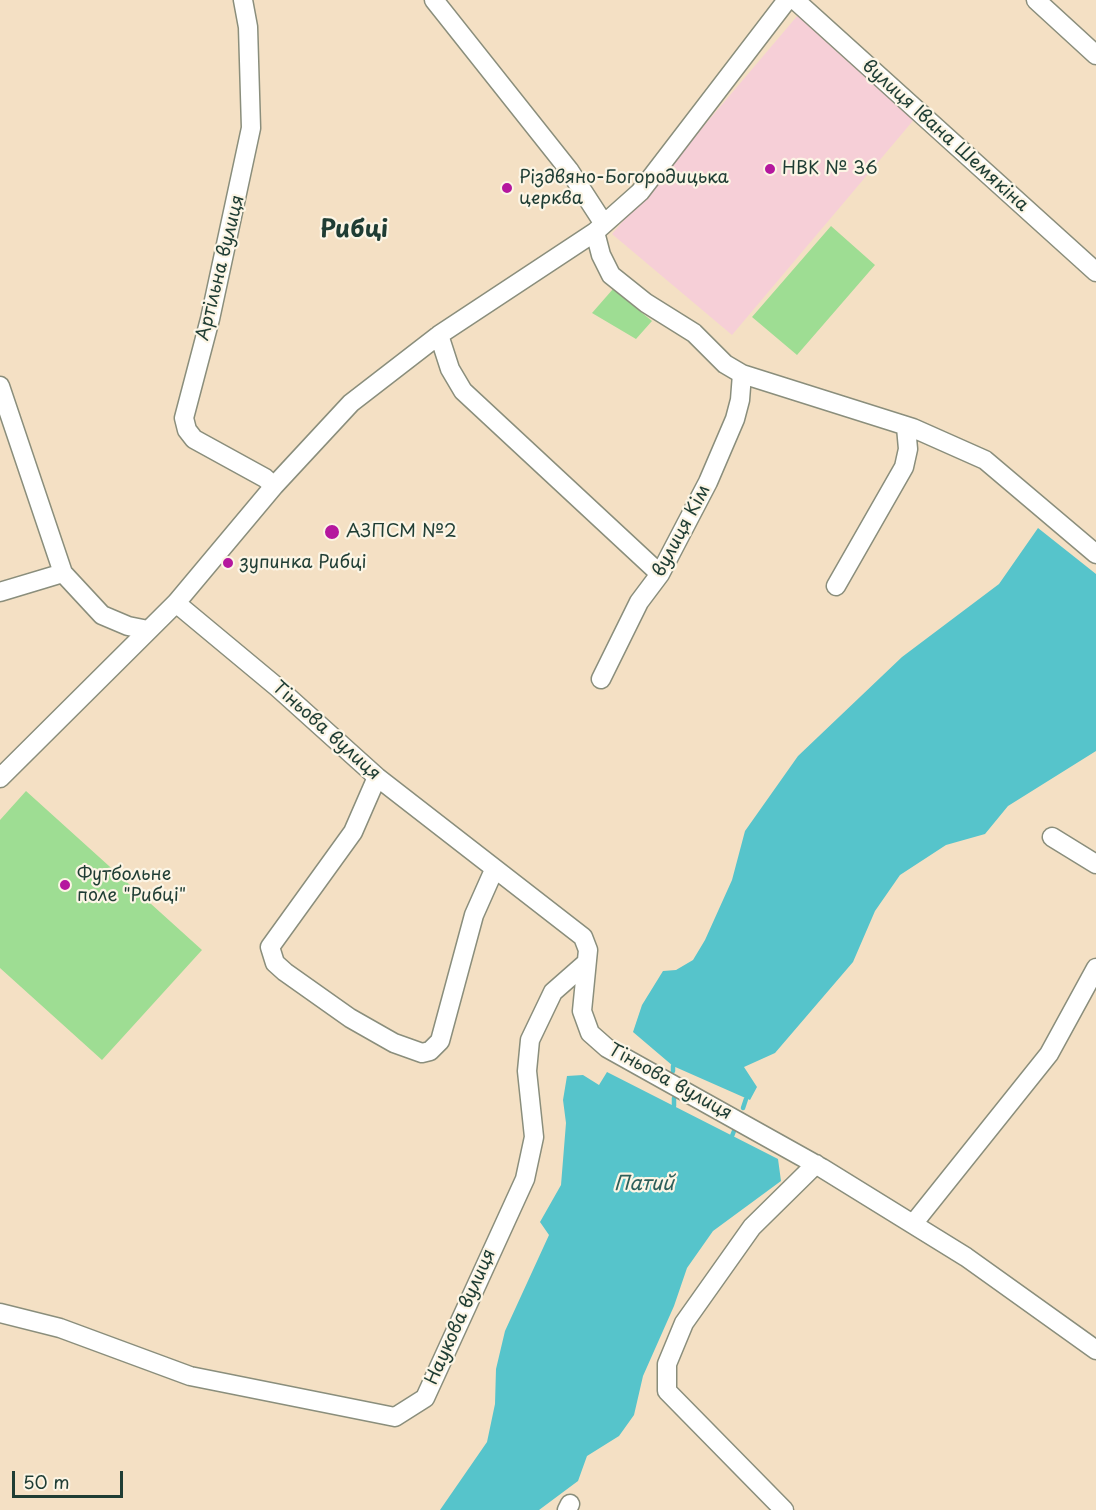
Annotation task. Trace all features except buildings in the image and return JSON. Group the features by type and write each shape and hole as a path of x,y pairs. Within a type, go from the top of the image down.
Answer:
{"street":[{"name":"Артільна вулиця","path":"243,0 248,27 252,128 215,296 184,418 187,430 194,439 265,478 274,486"},
{"path":"434,0 569,170 599,228 601,255 611,275 646,303 694,333 725,364 742,375 906,427 985,460 1096,554"},
{"path":"0,778 176,603 274,486 351,403 439,335 599,228 640,192 787,0"},
{"name":"вулиця Івана Шемякіна","path":"795,0 1096,272"},
{"path":"1036,0 1096,55"},
{"path":"439,335 450,369 463,391 660,574"},
{"name":"вулиця Кім","path":"601,679 639,602 660,574 708,482 735,419 740,400 742,375"},
{"path":"0,386 6,425 63,573 102,615 128,626 148,630"},
{"path":"836,586 904,467 908,449 906,427"},
{"path":"0,592 63,573"},
{"name":"Тіньова вулиця","path":"176,603 277,687 377,777 583,937 588,950 582,1011 590,1033 607,1048 816,1164 966,1257 1096,1350"},
{"path":"377,777 353,832 270,947 275,963 285,972 350,1018 394,1043 422,1053 430,1051 440,1041 474,915 494,870"},
{"path":"1052,837 1096,864"},
{"name":"Наукова вулиця","path":"0,1313 60,1328 190,1376 395,1417 425,1398 525,1179 534,1137 527,1071 530,1040 553,992 586,963"},
{"path":"913,1224 1049,1054 1096,968"},
{"path":"784,1510 667,1391 668,1364 684,1323 753,1227 816,1164"}],"shaded area":[{"name":"НВК № 36","path":"798,15 917,116 732,335 612,234"}],"green space":[{"path":"831,226 875,265 797,355 752,317"},
{"path":"613,289 652,321 636,339 592,313"},
{"name":"Футбольне поле \"Рибці\"","path":"26,791 202,950 102,1060 0,968 0,820"}],"water":[{"path":"1038,528 1096,574 1096,751 1008,806 985,834 946,845 900,875 875,911 853,962 775,1053 744,1067 757,1087 750,1100 673,1066 633,1032 642,1005 663,971 676,970 693,960 705,940 732,880 745,831 798,756 902,657 999,584"},
{"name":"Патий","path":"607,1072 778,1159 781,1181 713,1231 687,1268 674,1306 643,1376 634,1415 619,1436 587,1456 578,1481 539,1510 440,1510 487,1442 495,1404 496,1369 505,1331 549,1235 540,1222 561,1185 566,1123 563,1100 567,1076 583,1075 599,1085"}],"waterway":[{"path":"673,1066 673,1071"},
{"path":"674,1098 674,1106"},
{"path":"743,1108 746,1099"},
{"path":"732,1136 734,1131"}],"place":[{"name":"НВК № 36","path":"770,169"},
{"name":"Різдвяно-Богородицька церква","path":"507,188"},
{"name":"АЗПСМ №2","path":"332,532"},
{"name":"зупинка Рибці","path":"228,563"},
{"name":"Футбольне поле \"Рибці\"","path":"65,885"}],"district":[{"name":"Рибці","path":"354,230"}]}
